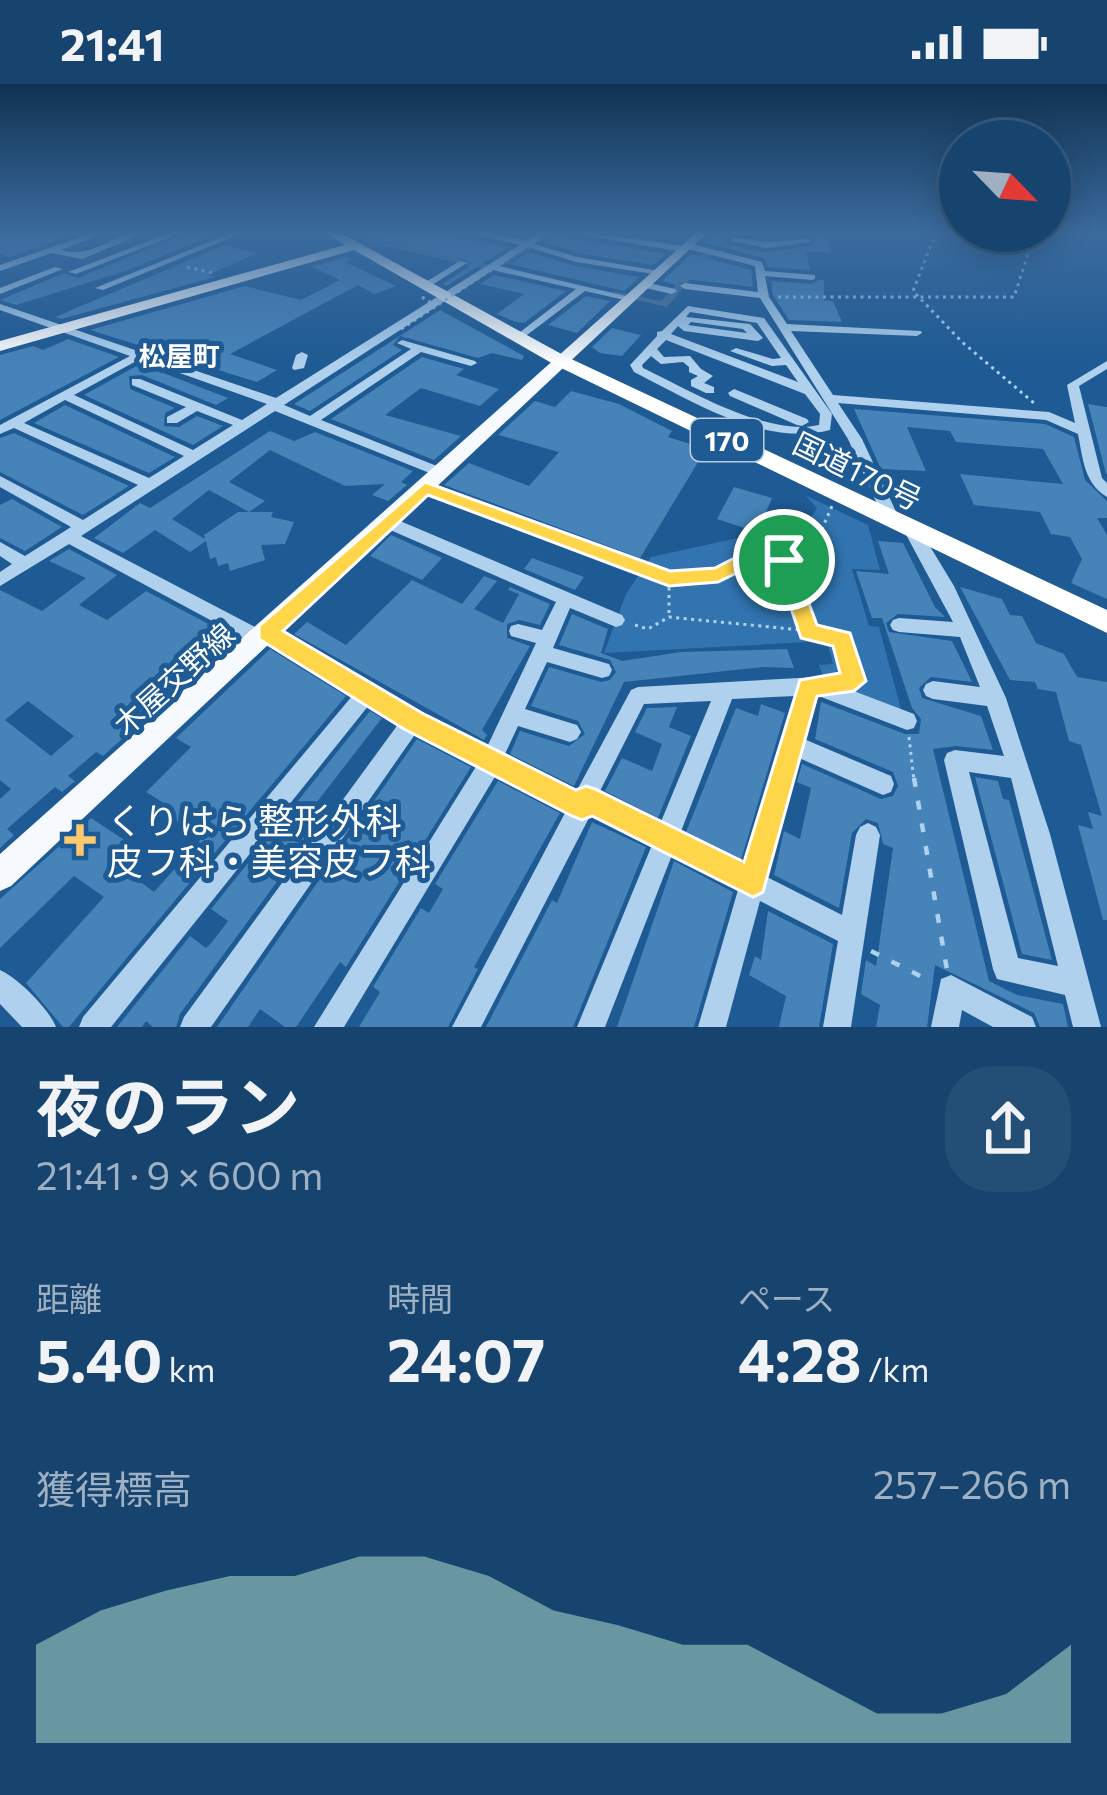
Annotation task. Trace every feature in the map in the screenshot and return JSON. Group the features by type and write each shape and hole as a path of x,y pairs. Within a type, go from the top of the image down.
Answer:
{"highway":[{"path":"0,346 252,276"},
{"name":"国道170号","path":"398,276 561,361 1107,622"}],"main road":[{"name":"木屋交野線","path":"0,874 654,276"}],"street":[{"path":"0,291 37,276"},
{"path":"84,280 95,276"},
{"path":"105,290 130,276"},
{"path":"0,580 349,358 431,297 451,276"},
{"path":"431,297 475,276"},
{"path":"536,276 583,288 644,285"},
{"path":"620,276 672,292"},
{"path":"747,383 771,334 761,276"},
{"path":"799,276 812,277"},
{"path":"685,286 764,296"},
{"path":"519,338 583,288"},
{"path":"0,307 277,403 280,409 434,480 639,569"},
{"path":"555,310 569,313"},
{"path":"694,394 638,370 636,364 682,311 756,318 771,334 816,410 902,524 968,631 996,698 1075,983 1092,1021"},
{"path":"771,334 701,320 682,324 743,330 742,336 916,333"},
{"path":"664,332 715,355 747,383 773,428 812,433 825,427 827,420 816,410 747,383"},
{"path":"664,332 747,383 816,410 1049,416 1081,431"},
{"path":"402,336 420,348 471,363"},
{"path":"311,421 420,348"},
{"path":"646,352 656,368 680,364 707,376 695,383 747,383 810,392"},
{"path":"671,385 715,355"},
{"path":"7,427 140,356"},
{"path":"349,358 387,370"},
{"path":"1107,364 1073,385 1095,480 1107,492"},
{"path":"136,382 243,425"},
{"path":"668,412 694,394 747,383 810,392"},
{"path":"810,392 816,410"},
{"path":"65,396 195,456"},
{"path":"172,420 196,406"},
{"path":"7,427 149,484"},
{"path":"0,481 75,531 368,691 413,721 666,838 851,938"},
{"path":"388,522 616,620"},
{"path":"0,548 25,563"},
{"path":"328,1027 492,758 566,598"},
{"path":"899,625 968,631"},
{"path":"518,632 602,670"},
{"path":"712,1027 791,744 812,687"},
{"path":"466,1027 638,696 812,687 908,721"},
{"path":"933,690 996,698"},
{"path":"94,1027 368,691"},
{"path":"591,1027 725,691"},
{"path":"512,715 571,732"},
{"path":"194,1027 413,721"},
{"path":"791,744 883,784"},
{"path":"1018,770 955,760 1007,969 1075,983"},
{"path":"836,1027 868,835"},
{"path":"0,984 43,1027"},
{"path":"945,1027 950,990 1022,1027"}],"path":[{"path":"225,276 238,280"},
{"path":"402,336 431,297 475,276"},
{"path":"917,276 913,286 921,299 962,342 1049,416"},
{"path":"764,296 1014,297 1021,276"},
{"path":"639,569 669,578 718,575 752,556 784,560 812,552 838,494"},
{"path":"784,560 809,632"},
{"path":"669,578 669,617"},
{"path":"616,620 648,629 669,617 842,639 854,681 812,687"},
{"path":"908,721 918,819 950,990"},
{"path":"851,938 950,990"}],"shaded area":[{"path":"805,495 868,525 880,570 852,569 869,626 879,627 902,713 826,685 819,665 833,664 827,641 604,653 626,594 651,557 756,534 767,554 791,551 817,508"}],"building":[{"path":"57,276 109,276 16,305 0,300"},
{"path":"152,276 215,277 61,319 55,317"},
{"path":"331,276 375,276 396,286 374,294 358,285 230,354 277,370 257,382 90,330 245,286 301,300 340,280"},
{"path":"499,276 566,291 524,323 497,314 524,294 480,284"},
{"path":"561,276 640,277 624,291"},
{"path":"667,276 752,276 753,287 686,279 676,285 662,281"},
{"path":"824,280 824,300 833,301 842,322 789,320 773,295 771,281 812,284"},
{"path":"586,296 610,301 577,333 548,325"},
{"path":"440,310 524,356 522,360 492,353 478,358 400,336 393,345 402,350 310,411 294,404"},
{"path":"612,328 641,335 622,356 600,353 592,347"},
{"path":"68,339 119,357 0,420 0,355 33,346 43,350"},
{"path":"422,357 464,369 456,375 499,389 480,406 421,388 385,415 461,436 434,460 331,419"},
{"path":"140,364 228,398 216,405 142,375 129,376 130,389 175,408 165,413 164,426 179,427 197,416 223,426 193,445 84,395"},
{"path":"571,391 619,404 672,431 668,437 706,449 640,558 444,485 469,463 529,486 559,452 498,435 535,401 555,407"},
{"path":"1088,404 1107,407 1107,474 1106,474"},
{"path":"65,405 175,457 149,473 34,423"},
{"path":"854,409 1045,424 1074,437 1085,480 1107,501 1107,518 1097,518 1107,535 1107,599 1071,583 1082,559 1070,537 1051,534 1040,512 974,505 960,474 1063,484 1043,449 956,442 950,431 907,427 926,471 881,469"},
{"path":"270,431 294,441 315,432 413,471 401,482 407,485 388,501 372,495 385,484 345,486 270,450 229,482 265,501 249,512 273,512 271,517 294,522 285,544 261,545 265,560 230,571 228,563 218,566 216,557 210,559 206,541 190,552 155,530 123,553 94,538 140,503 150,508","holes":["209,490 249,512 238,512 204,535 205,539 172,519"]},
{"path":"14,433 129,486 83,515 0,472 0,438"},
{"path":"734,487 772,498 763,519 800,533 790,550 767,551 757,532 717,519"},
{"path":"12,499 62,527 25,551 0,538 0,505"},
{"path":"391,535 442,558 422,580 370,556"},
{"path":"878,541 903,543 935,607 945,617 898,614 886,623 889,632 952,641 972,682 931,677 919,688 922,698 981,716 993,750 933,749 989,981 1017,995 1063,1004 1068,1027 1040,1027 1034,1013 935,965 927,1027 876,1027 880,1005 861,994 866,960 876,966 893,848 883,844 878,823 866,819 852,833 839,908 774,875 784,831 800,839 811,788 797,782 802,764 881,799 893,796 898,786 893,772 815,739 821,702 905,734 919,734 921,719 912,708 882,618 872,618 856,571 889,574"},
{"path":"69,549 117,575 79,605 107,620 146,591 235,638 103,756 96,752 68,776 75,781 62,792 55,787 7,829 14,835 0,848 0,799 11,789 0,780 0,590 42,611 86,578 49,561","holes":["28,701 74,736 51,756 5,720"]},
{"path":"532,558 584,577 575,590 524,569"},
{"path":"484,576 497,581 474,609 503,623 519,594 510,587 550,604 540,625 519,620 507,624 507,638 530,646 482,730 487,735 484,740 294,634 307,622 346,645 412,580 462,604"},
{"path":"960,587 1002,599 1010,615 1022,616 1036,643 1064,654 1077,677 1107,682 1107,920 1103,920 1078,825 1093,829 1088,812 1102,816 1081,745 1069,741 1056,692 1038,689 1035,682 1010,680"},
{"path":"572,614 608,629 601,653 622,661 681,652 787,649 794,668 624,682 574,786 510,754 520,731 569,746 585,734 578,721 531,706 549,667 601,682 616,672 610,660 559,645"},
{"path":"270,649 346,696 69,1027 63,1027 26,983 104,897 74,876 0,948 0,899 91,818 135,847 118,865 154,892 202,838 162,811 167,805 146,792 191,747 176,738"},
{"path":"761,704 785,713 741,860 686,832 736,708 758,716"},
{"path":"677,707 669,727 691,736 658,818 605,791 622,758 652,771 662,744 635,732 647,708"},
{"path":"370,711 382,718 310,811 323,819 180,1014 176,1027 153,1027 146,1021 142,1027 117,1027 190,936 206,948 212,942 228,921 211,909"},
{"path":"417,739 471,767 346,967 340,962 296,1027 285,1027 260,1009 248,1027 217,1027"},
{"path":"975,777 998,781 1003,799 1009,800 1052,960 1022,954"},
{"path":"498,781 560,813 474,967 478,969 448,1027 359,1027 380,992 373,987 421,908 429,913 443,889 435,884"},
{"path":"592,822 646,847 573,1027 486,1027 552,900 557,903"},
{"path":"674,861 733,892 694,1027 617,1027"},
{"path":"768,911 833,944 819,1027 779,1027 786,996 749,975 755,956 761,960"}],"waterway":[{"path":"614,294 663,305 689,276"}],"place":[{"name":"くりはら 整形外科 皮フ科・美容皮フ科","path":"80,840"}],"district":[{"name":"松屋町","path":"179,355"}],"route":[{"path":"425,488 669,578 718,575 752,556 784,560 809,632 842,639 854,681 808,687 753,882 586,799 582,807 413,721 267,632 425,488"}]}
